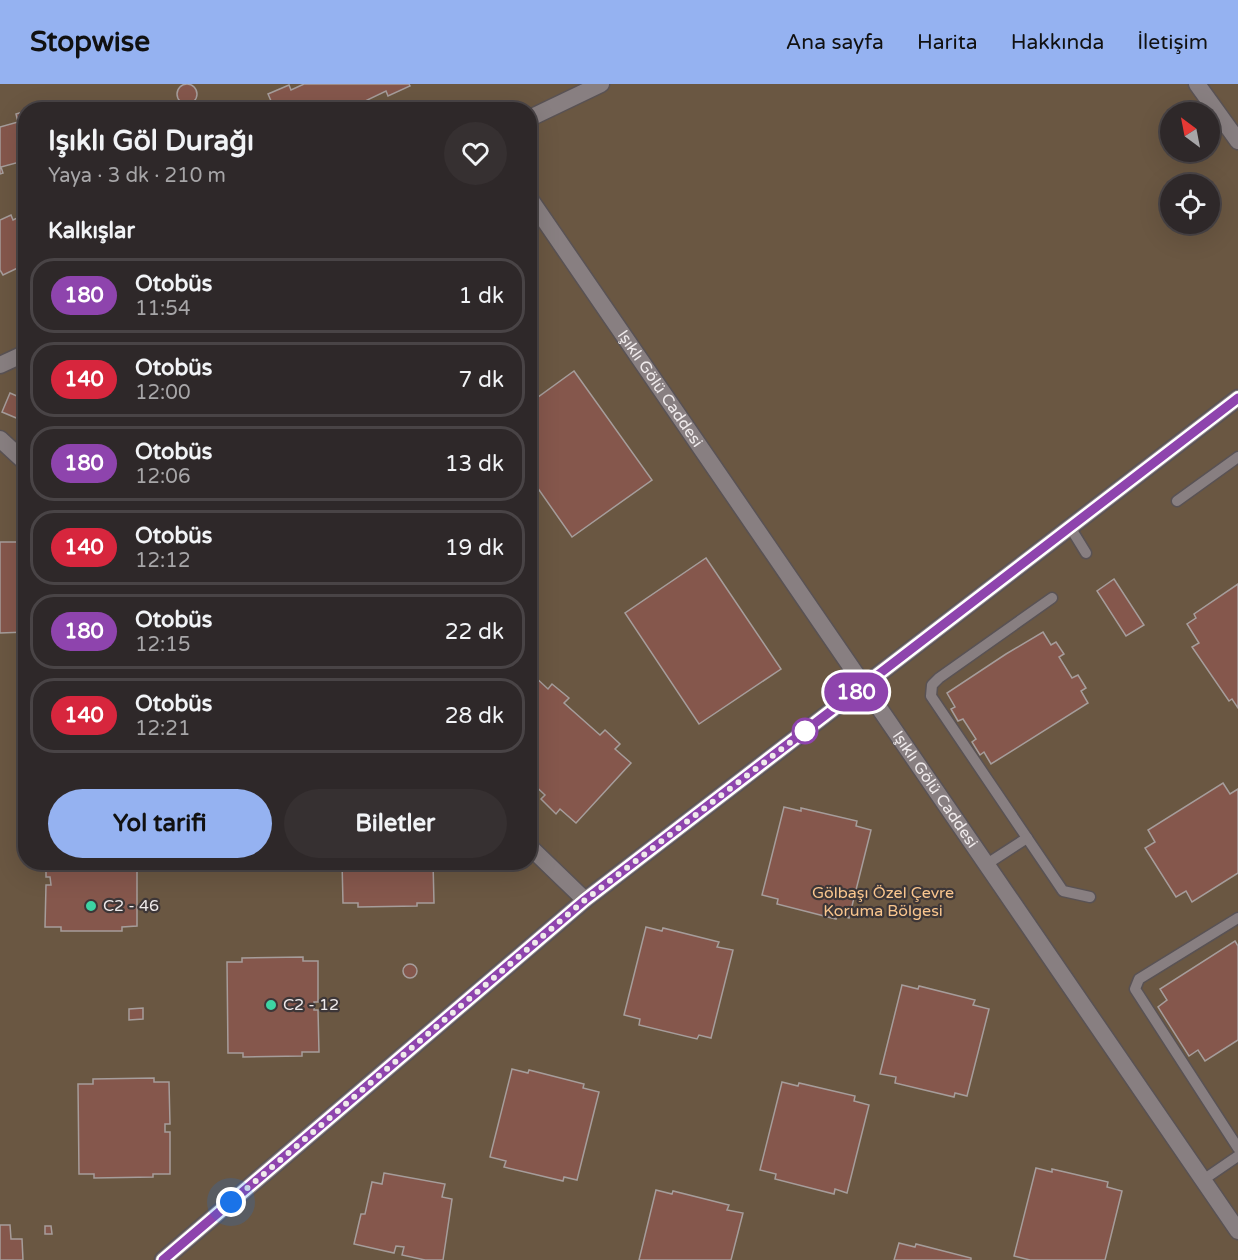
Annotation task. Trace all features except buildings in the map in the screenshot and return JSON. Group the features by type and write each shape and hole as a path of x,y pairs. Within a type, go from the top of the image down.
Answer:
{"street":[{"path":"537,115 601,84"},
{"path":"1197,84 1238,141"},
{"name":"Işıklı Gölü Caddesi","path":"537,209 1238,1231"},
{"path":"0,365 18,357"},
{"path":"163,1260 585,900 1238,398"},
{"path":"1,441 18,456"},
{"path":"537,854 585,900"}],"lane":[{"path":"1177,501 1238,457"},
{"path":"1070,528 1086,553"},
{"path":"1052,598 932,685 931,696 1063,891 1090,897"},
{"path":"987,864 1027,838"},
{"path":"1238,918 1139,979 1135,989 1238,1148"},
{"path":"1203,1180 1238,1156"}],"green space":[{"name":"Gölbaşı Özel Çevre Koruma Bölgesi","path":"0,84 1238,84 1238,1260 0,1260"}],"bus line":[{"name":"180","path":"163,1260 585,900 1238,398"}],"place":[{"name":"C2 - 46","path":"91,906"},
{"name":"C2 - 12","path":"271,1005"}],"route":[{"path":"231,1202 585,900 805,731"}]}
